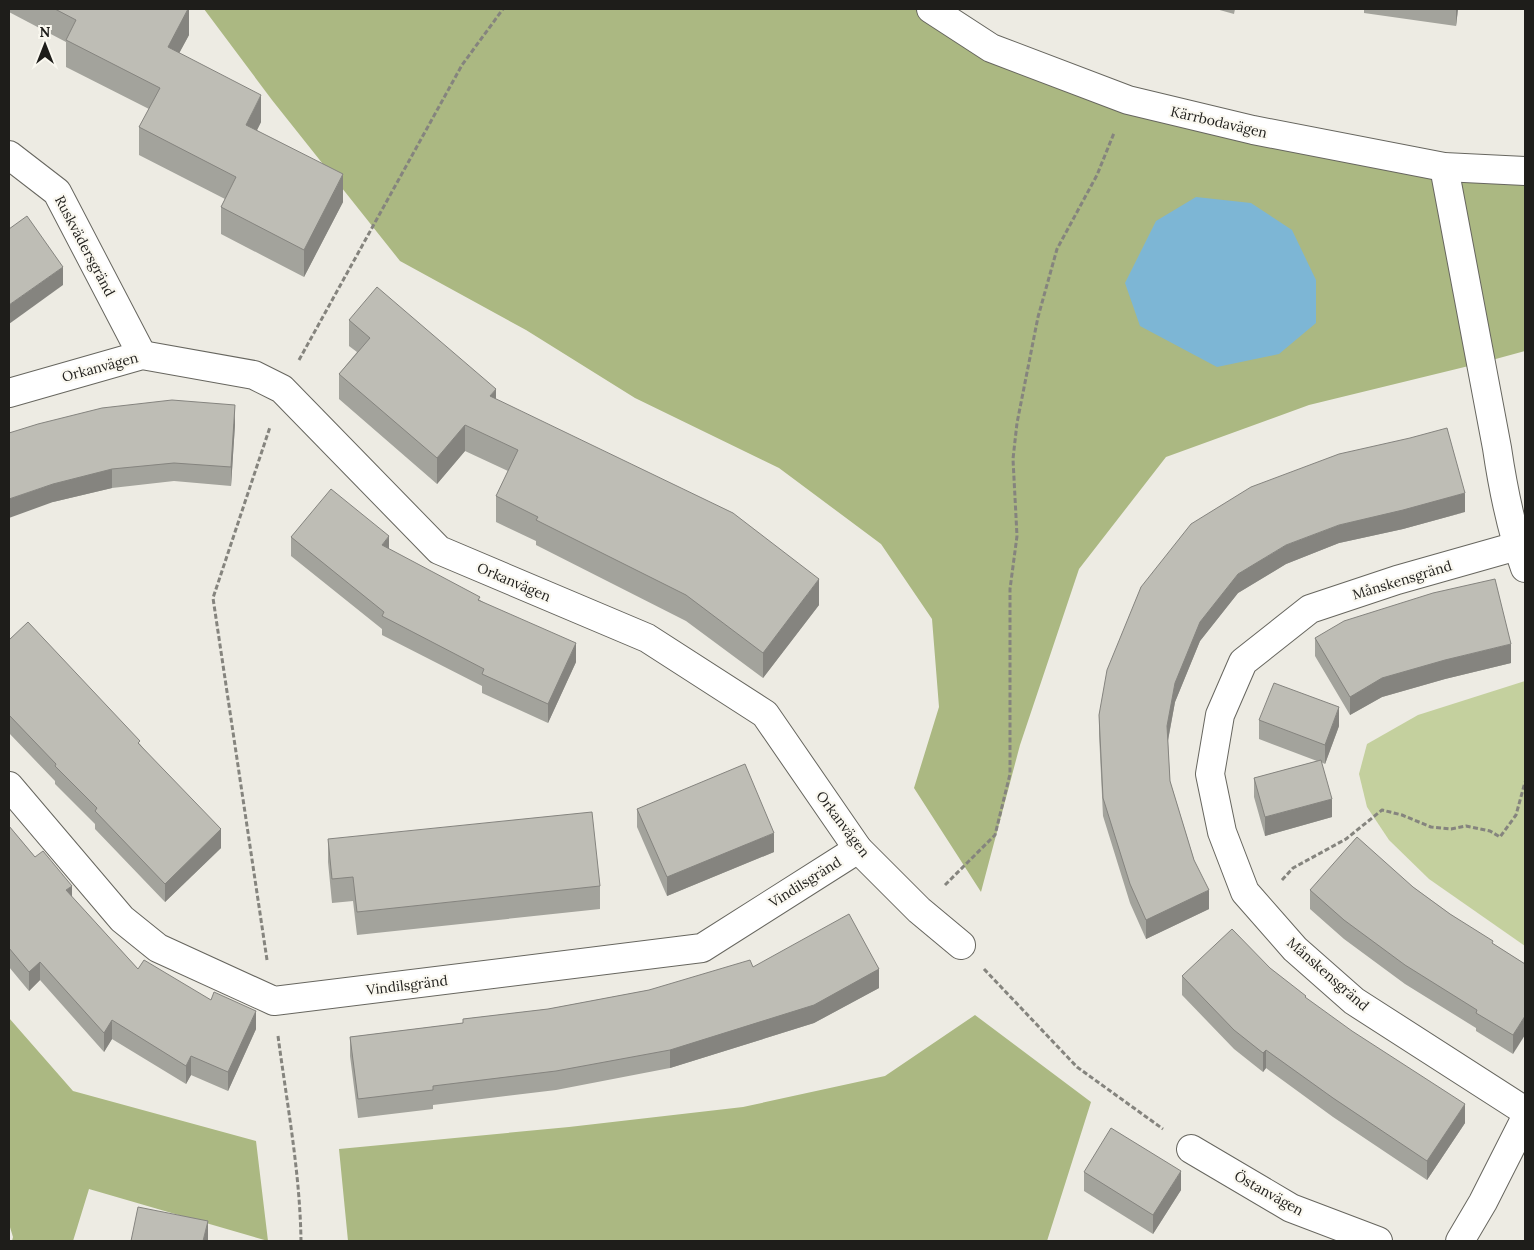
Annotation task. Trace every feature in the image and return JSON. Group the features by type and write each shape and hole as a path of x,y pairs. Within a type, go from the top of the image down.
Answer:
{"street":[{"name":"Kärrbodavägen","path":"931,9 991,48 1128,100 1253,130 1444,167 1525,171"},
{"name":"Ruskvädersgränd","path":"9,155 57,192 142,354"},
{"path":"1444,167 1497,448 1504,495 1521,557"},
{"name":"Orkanvägen","path":"9,393 142,354 254,375 282,389 439,550 647,638 765,714 858,849 919,910 961,945"},
{"name":"Månskensgränd","path":"1521,557 1397,580 1310,609 1243,662 1220,715 1210,774 1222,832 1246,892 1295,949 1354,1000 1525,1112"},
{"path":"9,786 122,919 158,948 274,1001"},
{"name":"Vindilsgränd","path":"274,1001 702,948 858,849"},
{"path":"1460,1241 1483,1202 1525,1119"},
{"name":"Östanvägen","path":"1191,1149 1291,1208 1378,1241"}],"path":[{"path":"301,1241 294,1153 274,1001 213,598 282,389 462,65 503,9"},
{"path":"919,910 995,836 1010,774 1010,589 1017,536 1013,459 1017,423 1038,317 1057,249 1097,175 1128,100"},
{"path":"1257,905 1293,868 1346,839 1382,810 1402,815 1431,827 1452,829 1466,826 1490,831 1500,837 1516,815 1525,782"},
{"path":"961,945 1077,1067 1191,1149"}],"green space":[{"path":"204,9 931,9 1128,100 1525,171 1525,351 1309,405 1166,457 1079,569 1020,745 981,892 914,788 939,707 932,619 881,544 779,468 635,398 526,330 400,261 272,100"},
{"path":"1525,681 1525,946 1429,879 1389,840 1367,807 1359,774 1367,744 1418,715"},
{"path":"975,1015 1091,1102 1047,1241 348,1241 339,1149 569,1127 743,1107 885,1076"},
{"path":"9,1018 73,1091 256,1141 268,1241 89,1189 73,1241 12,1241 13,1237 9,1224"}],"water":[{"path":"1196,197 1251,203 1292,230 1316,280 1316,323 1279,354 1217,367 1140,326 1125,283 1156,221"}],"building":[{"path":"55,9 188,9 168,47 261,95 246,125 343,174 304,250 221,207 236,177 139,127 160,88 66,40 76,20"},
{"path":"27,216 63,267 9,305 9,229"},
{"path":"377,287 496,389 490,396 733,513 819,579 763,653 686,595 536,520 538,517 496,496 518,450 465,425 437,458 339,374 370,338 349,320"},
{"path":"172,400 235,405 231,467 174,463 112,469 53,484 9,499 9,433 102,408"},
{"path":"1447,428 1465,493 1339,525 1286,545 1238,574 1200,622 1175,683 1167,726 1170,781 1194,860 1209,890 1146,920 1130,884 1103,798 1099,715 1107,670 1141,587 1191,524 1251,487 1339,454"},
{"path":"331,489 389,536 382,545 480,597 478,600 576,643 548,704 482,674 484,669 382,616 384,612 291,537"},
{"path":"1495,579 1511,644 1382,678 1350,697 1315,638 1344,621 1433,593"},
{"path":"28,622 140,741 138,743 221,829 165,884 95,811 97,808 55,766 56,764 9,715 9,640"},
{"path":"1274,683 1339,707 1325,745 1259,720"},
{"path":"1321,760 1332,799 1265,817 1254,778"},
{"path":"745,764 774,833 667,877 637,809"},
{"path":"592,812 600,886 357,912 353,877 332,879 328,839"},
{"path":"9,826 35,857 43,851 72,886 66,890 138,969 144,960 211,1000 214,992 256,1011 228,1072 191,1056 186,1066 112,1020 104,1033 40,962 29,972 9,948"},
{"path":"1357,837 1413,887 1525,964 1525,1016 1513,1035 1476,1013 1477,1010 1405,965 1344,920 1310,890"},
{"path":"849,914 879,969 814,1005 670,1050 556,1071 433,1086 433,1090 358,1099 350,1037 463,1023 463,1019 548,1009 649,990 750,960 753,967"},
{"path":"1232,929 1270,968 1305,997 1352,1031 1465,1104 1427,1161 1266,1050 1263,1053 1234,1030 1182,976"},
{"path":"1111,1128 1181,1171 1153,1215 1084,1172"},
{"path":"138,1207 208,1221 203,1241 131,1241"}]}
